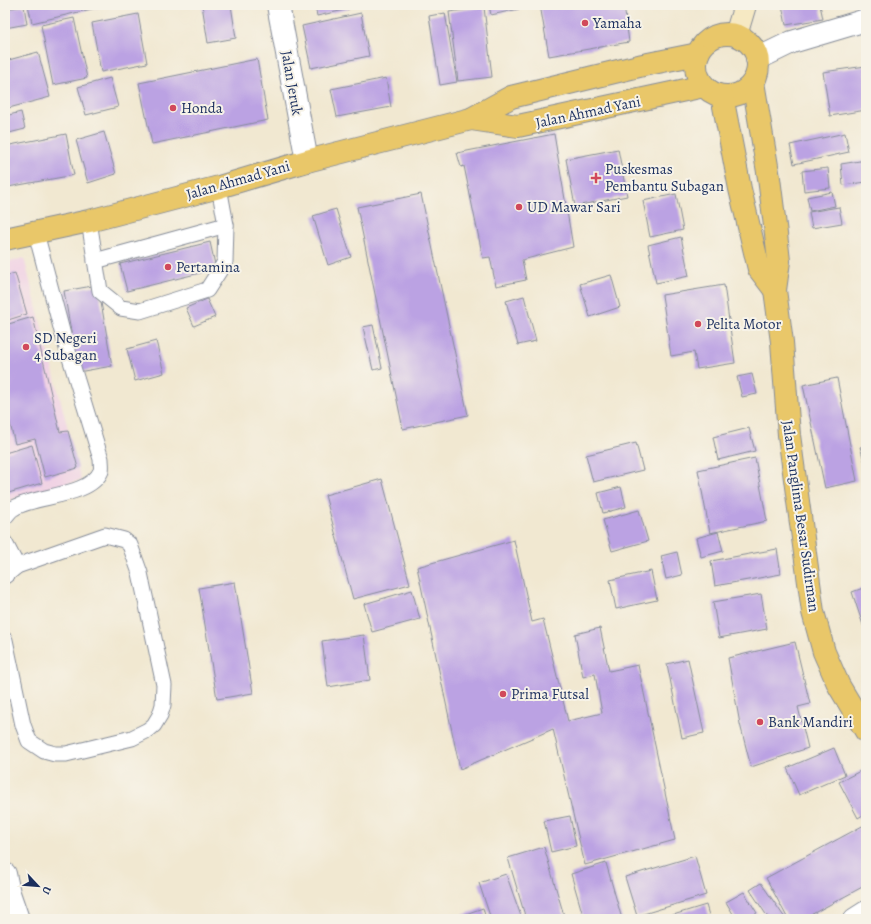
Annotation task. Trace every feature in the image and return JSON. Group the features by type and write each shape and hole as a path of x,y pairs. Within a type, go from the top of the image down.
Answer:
{"highway":[{"path":"728,34 736,35 744,39 750,44 758,59 757,71 753,82 747,89 731,96 713,91 699,80 696,71 698,54 707,41 714,37 728,34"},
{"name":"Jalan Ahmad Yani","path":"5,239 36,233 219,187 307,161 471,119 511,97 643,65 698,54"},
{"name":"Jalan Panglima Besar Sudirman","path":"753,82 769,178 776,234 779,261 775,290 782,342 789,435 813,612 824,652 833,673 839,686 866,731"},
{"name":"Jalan Ahmad Yani","path":"471,119 518,126 713,91"},
{"name":"Jalan Panglima Besar Sudirman","path":"713,91 740,189 759,269 775,290"}],"main road":[{"path":"736,35 745,5"}],"street":[{"name":"Jalan Jeruk","path":"278,5 307,161"},
{"path":"758,59 792,42 866,20"},
{"path":"5,874 9,893 18,919"},
{"path":"855,919 866,912"}],"lane":[{"path":"89,220 100,290 122,308 140,311 207,290 225,262 226,225 219,187"},
{"path":"95,261 226,225"},
{"path":"5,517 13,508 78,490 95,479 102,470 101,458 63,335 36,233"},
{"path":"5,576 17,566 105,535 124,540 130,545 140,574 164,685 163,705 160,715 154,725 148,730 132,738 66,754 55,754 44,751 29,741 23,725 5,640"},
{"path":"5,543 17,566"}],"shaded area":[{"name":"SD Negeri 4 Subagan","path":"24,258 81,480 5,501 5,263"}],"building":[{"path":"28,5 100,5 100,7 32,23"},
{"path":"202,5 231,5 236,38 208,43"},
{"path":"315,5 349,5 349,9 317,16"},
{"path":"489,5 518,5 519,9 491,15"},
{"name":"Yamaha","path":"540,5 624,5 629,42 549,56"},
{"path":"782,5 820,5 823,19 786,25"},
{"path":"24,6 27,24 5,28 5,9"},
{"path":"484,7 492,77 458,81 449,12"},
{"path":"361,13 369,56 311,68 302,26"},
{"path":"445,13 457,82 440,85 429,16"},
{"path":"138,14 147,63 101,72 92,23"},
{"path":"74,18 87,78 53,85 41,25"},
{"path":"38,52 50,97 5,109 5,61"},
{"path":"257,59 268,120 152,144 139,83"},
{"path":"866,66 866,110 830,116 823,72"},
{"path":"110,78 118,107 86,115 78,87"},
{"path":"386,78 391,107 337,117 331,89"},
{"path":"21,112 25,129 5,134 5,116"},
{"path":"104,132 116,174 88,183 76,140"},
{"path":"845,133 849,152 794,164 790,145"},
{"path":"66,134 74,175 8,187 5,172 5,146"},
{"name":"UD Mawar Sari","path":"554,134 573,247 522,260 526,280 496,286 490,257 483,258 464,166 461,167 457,153"},
{"name":"Puskesmas Pembantu Subagan","path":"618,149 627,196 575,206 566,159"},
{"path":"866,160 866,182 843,185 841,164"},
{"path":"828,168 830,188 804,191 802,171"},
{"path":"832,192 835,206 810,211 807,197"},
{"path":"421,194 468,415 403,429 357,207"},
{"path":"676,194 683,230 650,237 643,201"},
{"path":"839,207 842,223 812,228 809,212"},
{"path":"336,209 351,257 328,265 313,216"},
{"path":"681,237 689,276 656,283 648,245"},
{"name":"Pertamina","path":"210,242 216,269 127,291 120,264"},
{"path":"15,273 27,314 5,321 5,276"},
{"path":"611,275 620,307 590,317 580,284"},
{"path":"98,285 112,366 78,372 64,291"},
{"name":"Pelita Motor","path":"724,285 735,363 697,369 694,352 671,356 662,295"},
{"path":"524,296 536,341 518,345 506,301"},
{"path":"207,299 215,317 194,326 186,308"},
{"path":"33,317 60,432 68,431 78,468 45,477 35,439 15,444 5,403 5,325"},
{"path":"373,325 382,368 373,370 363,327"},
{"path":"156,341 164,373 135,381 127,349"},
{"path":"752,374 757,394 742,397 737,377"},
{"path":"837,378 857,481 825,488 803,385"},
{"path":"749,428 755,451 718,460 713,437"},
{"path":"636,443 643,470 593,482 586,455"},
{"path":"32,445 42,483 5,494 5,453"},
{"path":"866,446 866,466 860,447"},
{"path":"755,458 767,521 710,533 698,470"},
{"path":"382,479 410,584 353,599 325,495"},
{"path":"621,487 626,507 603,513 598,493"},
{"path":"639,510 648,541 612,551 603,520"},
{"path":"718,532 723,551 701,557 696,538"},
{"name":"Prima Futsal","path":"514,540 532,622 543,619 568,721 602,713 595,674 583,677 575,634 600,628 609,671 638,665 675,840 585,865 553,729 460,769 417,567"},
{"path":"777,549 781,574 715,586 711,561"},
{"path":"677,552 682,575 666,579 661,556"},
{"path":"651,571 657,600 616,609 610,580"},
{"path":"235,582 253,693 217,699 199,588"},
{"path":"866,587 866,634 852,592"},
{"path":"412,590 420,619 372,632 364,604"},
{"path":"761,594 767,629 719,638 713,602"},
{"path":"364,635 370,680 328,687 322,641"},
{"path":"795,642 810,704 798,707 808,748 751,767 740,724 728,658"},
{"path":"688,659 704,733 682,738 667,664"},
{"path":"834,748 845,775 799,795 787,768"},
{"path":"866,768 866,813 858,818 839,782"},
{"path":"570,816 576,846 551,852 544,821"},
{"path":"866,824 866,885 803,919 788,919 766,878"},
{"path":"544,847 565,919 526,919 508,858"},
{"path":"695,856 706,895 637,916 625,877"},
{"path":"606,863 622,919 584,919 571,874"},
{"path":"506,874 522,919 491,919 479,883"},
{"path":"761,883 785,918 769,919 750,890"},
{"path":"744,892 757,913 747,919 736,919 726,902"},
{"path":"706,905 710,919 660,919"},
{"path":"483,908 486,919 451,919"}],"place":[{"name":"Yamaha","path":"585,23"},
{"name":"Honda","path":"173,108"},
{"name":"Puskesmas Pembantu Subagan","path":"596,178"},
{"name":"UD Mawar Sari","path":"519,207"},
{"name":"Pertamina","path":"168,267"},
{"name":"Pelita Motor","path":"698,324"},
{"name":"SD Negeri 4 Subagan","path":"26,347"},
{"name":"Prima Futsal","path":"503,694"},
{"name":"Bank Mandiri","path":"760,722"}]}
